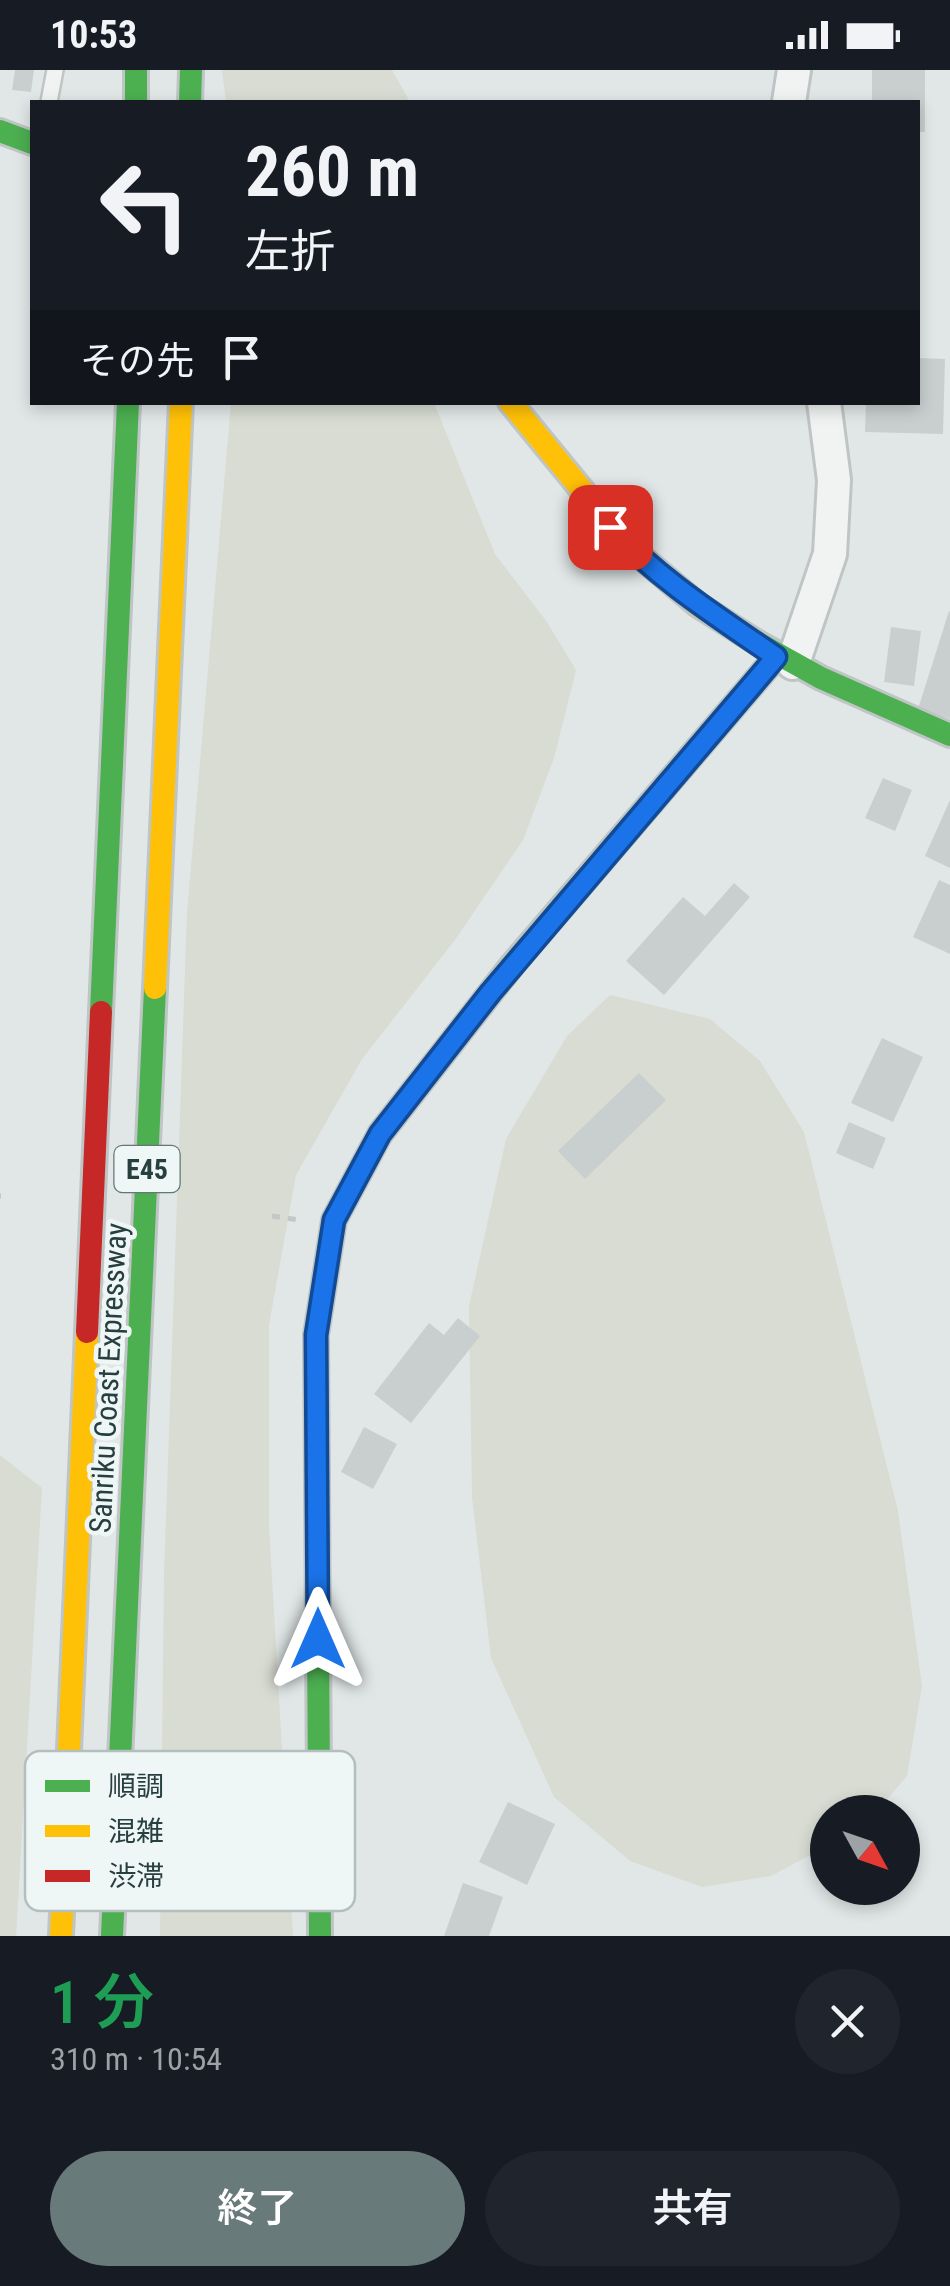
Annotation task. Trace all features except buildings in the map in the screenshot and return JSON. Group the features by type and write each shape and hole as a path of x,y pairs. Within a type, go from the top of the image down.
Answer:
{"main road":[{"path":"136,70 136,100"},
{"path":"190,70 190,100"},
{"path":"0,131 30,142"},
{"name":"Sanriku Coast Expressway","path":"69,1751 128,405"},
{"name":"Sanriku Coast Expressway","path":"120,1751 181,405"},
{"path":"512,405 571,484 630,548 685,594 784,660 950,735"},
{"path":"319,1751 316,1335 334,1220 380,1134 513,964 784,660"},
{"name":"Sanriku Coast Expressway","path":"61,1936 62,1911"},
{"path":"320,1911 320,1936"}],"street":[{"path":"789,100 794,70"},
{"path":"784,660 830,554 834,480 824,405"}],"lane":[{"path":"49,100 55,70"}],"shaded area":[{"path":"222,70 392,70 409,100 226,100"},
{"path":"231,405 435,405 495,554 547,622 576,670 554,758 523,840 455,940 362,1059 296,1175 269,1325 269,1527 282,1751 162,1751 164,1576 187,913"},
{"path":"610,995 710,1019 760,1061 804,1132 898,1511 922,1686 907,1776 891,1795 810,1795 810,1855 771,1876 702,1887 630,1861 554,1797 491,1658 472,1497 469,1306 506,1139 567,1036"},
{"path":"0,1455 42,1488 16,1936 0,1936"},
{"path":"160,1911 292,1911 293,1936 160,1936"}],"traffic: fast":[{"path":"136,70 136,100"},
{"path":"190,100 191,70"},
{"path":"0,131 30,142"},
{"path":"101,1012 128,405"},
{"path":"758,643 821,678 950,735"},
{"path":"319,1751 316,1335 334,1220 380,1134 513,964 651,803"},
{"path":"120,1751 155,988"},
{"path":"112,1936 113,1911"},
{"path":"320,1911 320,1936"}],"traffic: slow":[{"path":"155,988 181,405"},
{"path":"512,405 627,545 698,605 758,643"},
{"path":"651,803 776,657"},
{"path":"69,1751 87,1332"},
{"path":"61,1936 62,1911"}],"traffic: jam":[{"path":"87,1332 101,1012"}],"route":[{"path":"318,1639 316,1335 334,1220 380,1134 491,992 776,657 685,594 610,527"}]}
